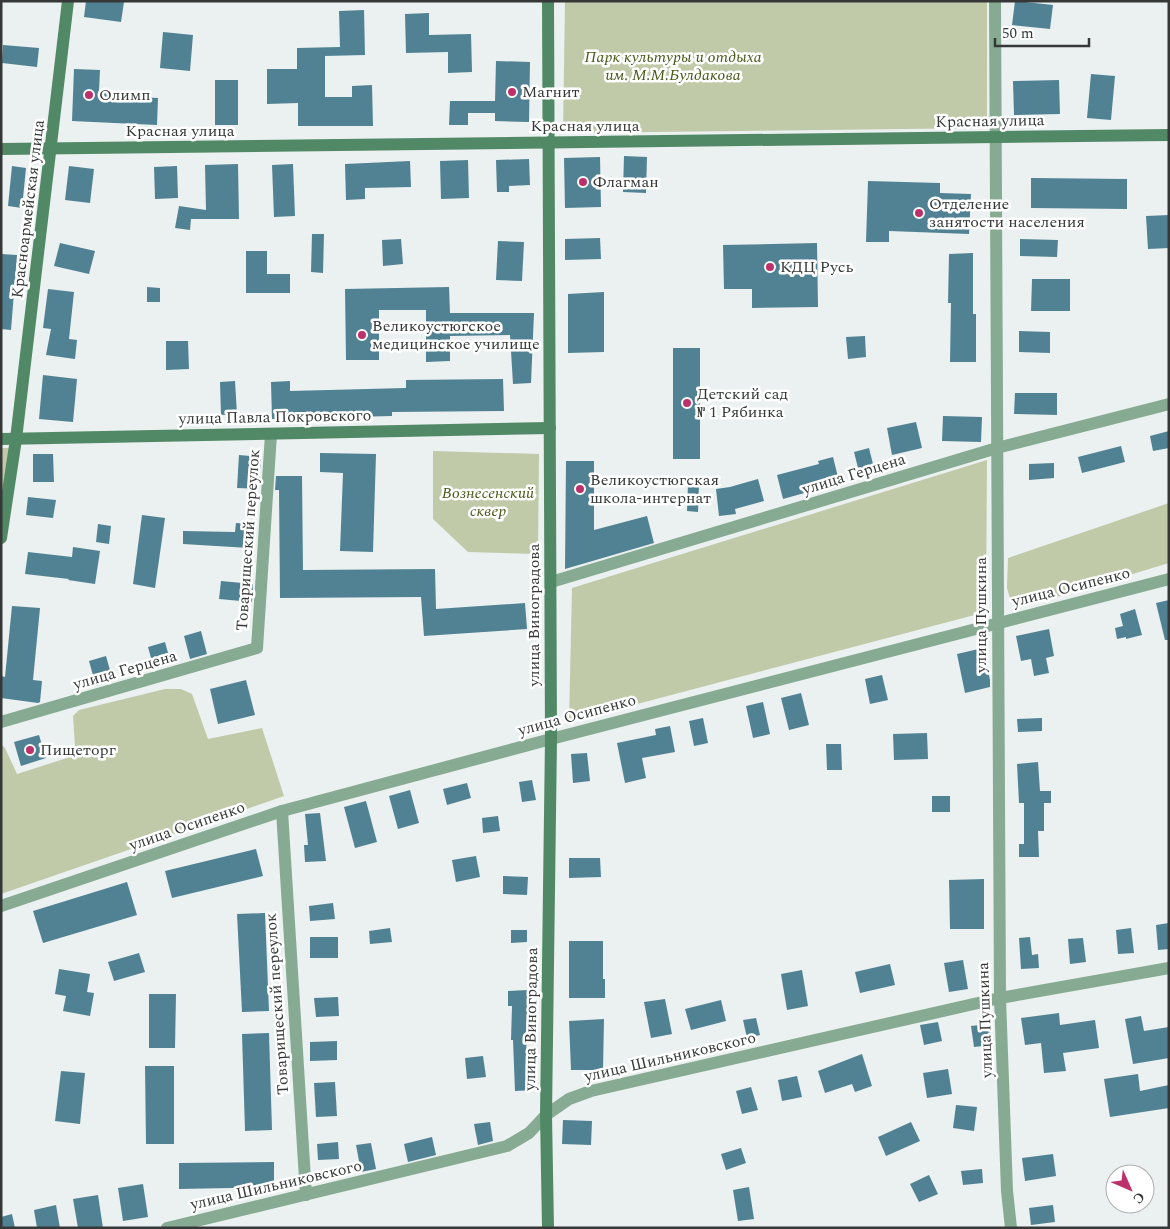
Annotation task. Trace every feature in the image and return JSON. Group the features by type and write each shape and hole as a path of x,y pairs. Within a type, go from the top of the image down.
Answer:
{"street":[{"name":"Красноармейская улица","path":"1,538 16,439 68,1"},
{"name":"улица Виноградова","path":"548,1 551,739 546,1114 548,1228"},
{"name":"улица Пушкина","path":"995,1 1000,998 1007,1191 1011,1228"},
{"name":"Красная улица","path":"1,149 1169,135"},
{"name":"улица Герцена","path":"550,582 997,448 1169,404"},
{"name":"улица Павла Покровского","path":"1,440 550,428"},
{"name":"Товарищеский переулок","path":"257,648 271,434"},
{"name":"улица Осипенко","path":"1,906 282,811 551,739 1169,579"},
{"name":"улица Герцена","path":"1,722 257,648"},
{"name":"Товарищеский переулок","path":"282,811 306,1195"},
{"name":"улица Шильниковского","path":"167,1228 507,1146 529,1133 546,1114 569,1099 591,1091 1000,998 1169,968"}],"green space":[{"name":"Парк культуры и отдыха им. М.М.Булдакова","path":"565,1 987,1 987,128 563,133"},
{"path":"1,448 15,448 1,538"},
{"name":"Вознесенский сквер","path":"433,451 539,454 538,554 468,552 433,519"},
{"path":"987,460 986,612 569,722 572,588"},
{"path":"1169,503 1169,563 1030,605 1019,607 1011,602 1007,588 1008,558"},
{"path":"165,689 181,689 192,694 208,739 262,728 284,796 1,894 1,744 5,748 17,774 67,758 75,746 73,716 79,710"}],"building":[{"path":"86,1 124,2 121,22 84,17"},
{"path":"1015,1 1053,5 1050,29 1012,25"},
{"path":"364,10 365,55 325,56 325,97 352,97 352,86 372,85 373,126 298,126 298,103 267,104 267,69 297,69 297,48 340,47 339,11"},
{"path":"429,13 429,35 471,34 472,72 448,73 448,52 406,53 405,14"},
{"path":"163,32 193,35 190,71 160,68"},
{"path":"3,45 39,48 37,67 2,63"},
{"name":"Магнит","path":"496,61 530,62 529,122 495,121 495,113 468,113 468,125 449,125 450,101 495,101"},
{"name":"Олимп","path":"74,69 100,70 99,91 135,94 135,97 158,98 157,125 72,121"},
{"path":"1091,74 1115,76 1111,120 1087,118"},
{"path":"215,80 238,80 238,125 215,125"},
{"path":"1059,80 1060,114 1014,115 1013,81"},
{"path":"624,156 647,157 646,193 623,192"},
{"name":"Флагман","path":"600,157 601,207 565,208 564,158"},
{"path":"529,159 530,185 509,186 509,192 497,192 496,160"},
{"path":"468,160 469,198 441,199 440,161"},
{"path":"410,161 411,187 365,188 365,199 346,200 345,164"},
{"path":"238,164 239,219 191,219 190,230 175,228 179,206 206,210 205,165"},
{"path":"293,164 295,216 274,217 272,165"},
{"path":"12,166 26,168 22,208 8,206"},
{"path":"69,166 94,169 90,203 65,200"},
{"path":"177,166 178,198 155,199 154,167"},
{"path":"1031,178 1127,179 1127,209 1031,208"},
{"name":"Отделение занятости населения","path":"868,181 940,183 940,193 971,194 969,234 889,231 889,242 866,242"},
{"path":"1169,215 1169,248 1148,249 1146,216"},
{"path":"312,234 324,234 323,273 311,272"},
{"path":"600,238 601,259 565,260 565,239"},
{"path":"401,239 403,264 383,266 382,240"},
{"path":"1020,239 1058,240 1057,257 1020,256"},
{"path":"498,241 524,242 522,281 496,280"},
{"path":"60,243 95,251 89,274 54,266"},
{"name":"КДЦ Русь","path":"817,243 818,307 752,308 752,289 724,289 723,245"},
{"path":"246,251 267,251 267,274 290,274 290,293 246,293"},
{"path":"973,253 973,314 976,314 976,362 950,362 951,303 948,303 949,254"},
{"path":"1,254 17,255 11,330 1,329"},
{"path":"1032,279 1070,279 1070,311 1031,311"},
{"path":"147,287 160,288 160,302 147,302"},
{"name":"Великоустюгское медицинское училище","path":"449,287 450,313 534,313 531,383 513,384 510,335 450,336 450,361 426,362 426,310 379,310 379,360 346,360 345,289"},
{"path":"48,289 74,292 69,339 77,340 75,359 46,355 51,329 43,328"},
{"path":"604,292 604,352 568,353 568,294"},
{"path":"1019,331 1050,332 1050,353 1019,352"},
{"path":"865,336 866,357 848,359 846,337"},
{"path":"166,341 188,341 189,369 166,370"},
{"name":"Детский сад № 1 Рябинка","path":"673,348 700,348 700,459 673,459"},
{"path":"43,375 77,379 73,422 39,419"},
{"path":"503,379 504,411 392,412 392,416 272,419 271,382 290,381 290,391 406,388 406,380"},
{"path":"235,381 237,414 221,415 220,382"},
{"path":"1015,393 1057,393 1057,415 1014,414"},
{"path":"943,416 982,417 981,442 942,441"},
{"path":"916,422 922,448 892,455 887,428"},
{"path":"1169,431 1169,448 1153,451 1150,436"},
{"path":"1121,446 1125,462 1082,473 1078,457"},
{"path":"869,448 875,472 860,476 854,452"},
{"path":"320,453 376,454 373,552 340,551 343,473 320,472"},
{"path":"33,454 53,454 54,482 33,482"},
{"path":"239,455 261,457 259,489 237,488"},
{"path":"833,457 839,481 783,499 777,475 819,464 818,461"},
{"name":"Великоустюгская школа-интернат","path":"566,461 594,461 594,530 647,516 654,543 565,569"},
{"path":"1054,463 1054,478 1029,480 1029,464"},
{"path":"276,476 302,476 303,570 435,569 436,609 525,603 527,629 424,636 421,597 280,598 279,490 275,490"},
{"path":"758,479 764,501 735,509 736,514 719,516 716,489"},
{"path":"688,484 699,485 698,512 687,511"},
{"path":"28,497 56,500 53,518 26,515"},
{"path":"142,515 165,518 155,588 133,584"},
{"path":"236,523 250,524 249,548 183,544 183,531 235,532"},
{"path":"98,524 111,526 109,544 96,542"},
{"path":"73,547 100,551 95,584 25,574 28,552 72,557"},
{"path":"221,581 253,584 252,602 219,599"},
{"path":"1169,600 1169,640 1165,640 1156,603"},
{"path":"12,606 40,608 33,680 42,681 40,702 38,703 1,698 2,676 5,677"},
{"path":"1135,609 1142,635 1117,639 1115,628 1123,626 1120,614"},
{"path":"1049,629 1054,656 1046,658 1049,673 1034,676 1031,659 1021,661 1016,636"},
{"path":"201,631 207,654 190,659 184,636"},
{"path":"165,642 171,664 154,669 148,647"},
{"path":"983,648 990,687 965,693 957,654"},
{"path":"106,656 113,681 96,686 89,661"},
{"path":"882,675 888,700 870,704 865,679"},
{"path":"246,680 255,715 218,724 210,689"},
{"path":"801,693 809,725 789,730 781,698"},
{"path":"763,702 770,734 753,738 746,706"},
{"path":"703,718 708,743 694,746 689,721"},
{"path":"1042,718 1042,731 1018,732 1017,719"},
{"path":"670,726 675,752 642,758 646,778 625,783 617,743 656,735 655,729"},
{"path":"927,733 928,759 894,760 893,734"},
{"name":"Пищеторг","path":"39,735 46,758 21,766 14,742"},
{"path":"826,744 841,744 842,770 827,770"},
{"path":"587,753 590,781 573,783 571,754"},
{"path":"1038,762 1040,791 1051,791 1051,803 1044,803 1044,831 1038,831 1039,857 1019,857 1019,844 1024,844 1024,803 1019,803 1017,764"},
{"path":"532,780 536,800 522,802 519,782"},
{"path":"467,783 471,798 447,805 443,789"},
{"path":"410,790 419,823 398,829 389,796"},
{"path":"932,796 950,796 950,812 932,812"},
{"path":"366,801 377,842 355,848 344,807"},
{"path":"320,813 326,861 305,862 304,845 308,845 305,814"},
{"path":"498,816 500,831 483,833 482,818"},
{"path":"256,849 263,876 172,898 165,871"},
{"path":"476,856 480,877 456,882 452,860"},
{"path":"569,858 600,858 601,877 569,878"},
{"path":"503,876 528,877 527,895 503,894"},
{"path":"984,879 984,929 950,929 949,880"},
{"path":"127,882 137,915 43,943 33,911"},
{"path":"333,903 335,919 310,921 309,906"},
{"path":"265,913 269,1011 242,1012 237,914"},
{"path":"1169,923 1169,949 1158,950 1156,925"},
{"path":"390,928 392,942 370,944 369,931"},
{"path":"1131,928 1134,953 1118,954 1116,930"},
{"path":"511,930 527,930 527,942 511,943"},
{"path":"310,937 338,937 338,958 310,958"},
{"path":"1030,937 1032,955 1038,954 1039,968 1021,969 1019,938"},
{"path":"1083,938 1086,962 1070,964 1068,939"},
{"path":"569,941 603,941 605,998 569,998"},
{"path":"139,953 145,972 114,981 108,962"},
{"path":"963,960 968,989 949,992 944,963"},
{"path":"890,964 895,985 860,993 855,972"},
{"path":"59,969 90,974 87,992 94,993 90,1016 63,1011 66,996 55,994"},
{"path":"802,970 808,1006 787,1010 781,974"},
{"path":"528,990 526,1058 533,1058 534,1090 515,1091 513,1040 511,1040 512,1006 508,1006 508,991"},
{"path":"149,994 176,994 175,1048 149,1048"},
{"path":"338,997 339,1016 316,1017 314,998"},
{"path":"665,999 672,1034 651,1038 644,1002"},
{"path":"721,1000 726,1021 691,1030 685,1009"},
{"path":"1059,1013 1060,1025 1095,1020 1099,1048 1063,1053 1066,1071 1044,1073 1041,1043 1025,1045 1021,1018"},
{"path":"1141,1016 1144,1031 1169,1027 1169,1058 1133,1064 1125,1019"},
{"path":"756,1018 760,1035 747,1038 743,1020"},
{"path":"604,1019 603,1070 571,1070 569,1021"},
{"path":"938,1022 942,1041 924,1045 920,1025"},
{"path":"989,1024 992,1045 974,1047 971,1026"},
{"path":"269,1033 272,1130 245,1131 242,1034"},
{"path":"337,1041 337,1060 310,1061 310,1042"},
{"path":"862,1054 872,1086 855,1092 852,1084 825,1093 818,1071"},
{"path":"483,1056 486,1077 467,1079 465,1058"},
{"path":"145,1066 174,1066 174,1144 146,1144"},
{"path":"948,1069 952,1094 927,1098 923,1073"},
{"path":"61,1071 85,1073 80,1124 55,1121"},
{"path":"1138,1074 1140,1091 1169,1085 1169,1108 1110,1117 1104,1079"},
{"path":"797,1076 802,1097 782,1101 778,1080"},
{"path":"335,1082 337,1116 316,1117 314,1083"},
{"path":"751,1087 758,1110 742,1114 736,1091"},
{"path":"956,1105 977,1107 974,1131 953,1128"},
{"path":"563,1120 592,1121 591,1145 562,1144"},
{"path":"490,1122 493,1141 478,1145 474,1124"},
{"path":"911,1122 920,1141 886,1156 878,1137"},
{"path":"432,1137 436,1155 408,1162 404,1144"},
{"path":"338,1142 339,1159 318,1160 317,1144"},
{"path":"371,1143 376,1169 361,1172 356,1145"},
{"path":"741,1148 746,1163 726,1170 721,1154"},
{"path":"1053,1154 1056,1176 1025,1181 1022,1158"},
{"path":"274,1162 274,1187 179,1189 179,1163"},
{"path":"982,1169 983,1183 963,1185 961,1171"},
{"path":"929,1175 938,1194 919,1202 910,1184"},
{"path":"143,1184 148,1217 123,1221 118,1188"},
{"path":"749,1187 754,1219 738,1221 733,1190"},
{"path":"98,1195 103,1228 78,1228 73,1199"},
{"path":"56,1205 60,1228 37,1228 34,1210"},
{"path":"1053,1205 1055,1222 1031,1225 1029,1208"},
{"path":"12,1214 15,1228 1,1228 1,1217"}],"place":[{"name":"Магнит","path":"512,92"},
{"name":"Олимп","path":"89,95"},
{"name":"Флагман","path":"583,182"},
{"name":"Отделение занятости населения","path":"919,213"},
{"name":"КДЦ Русь","path":"770,267"},
{"name":"Великоустюгское медицинское училище","path":"362,335"},
{"name":"Детский сад № 1 Рябинка","path":"687,403"},
{"name":"Великоустюгская школа-интернат","path":"580,489"},
{"name":"Пищеторг","path":"30,750"}]}
